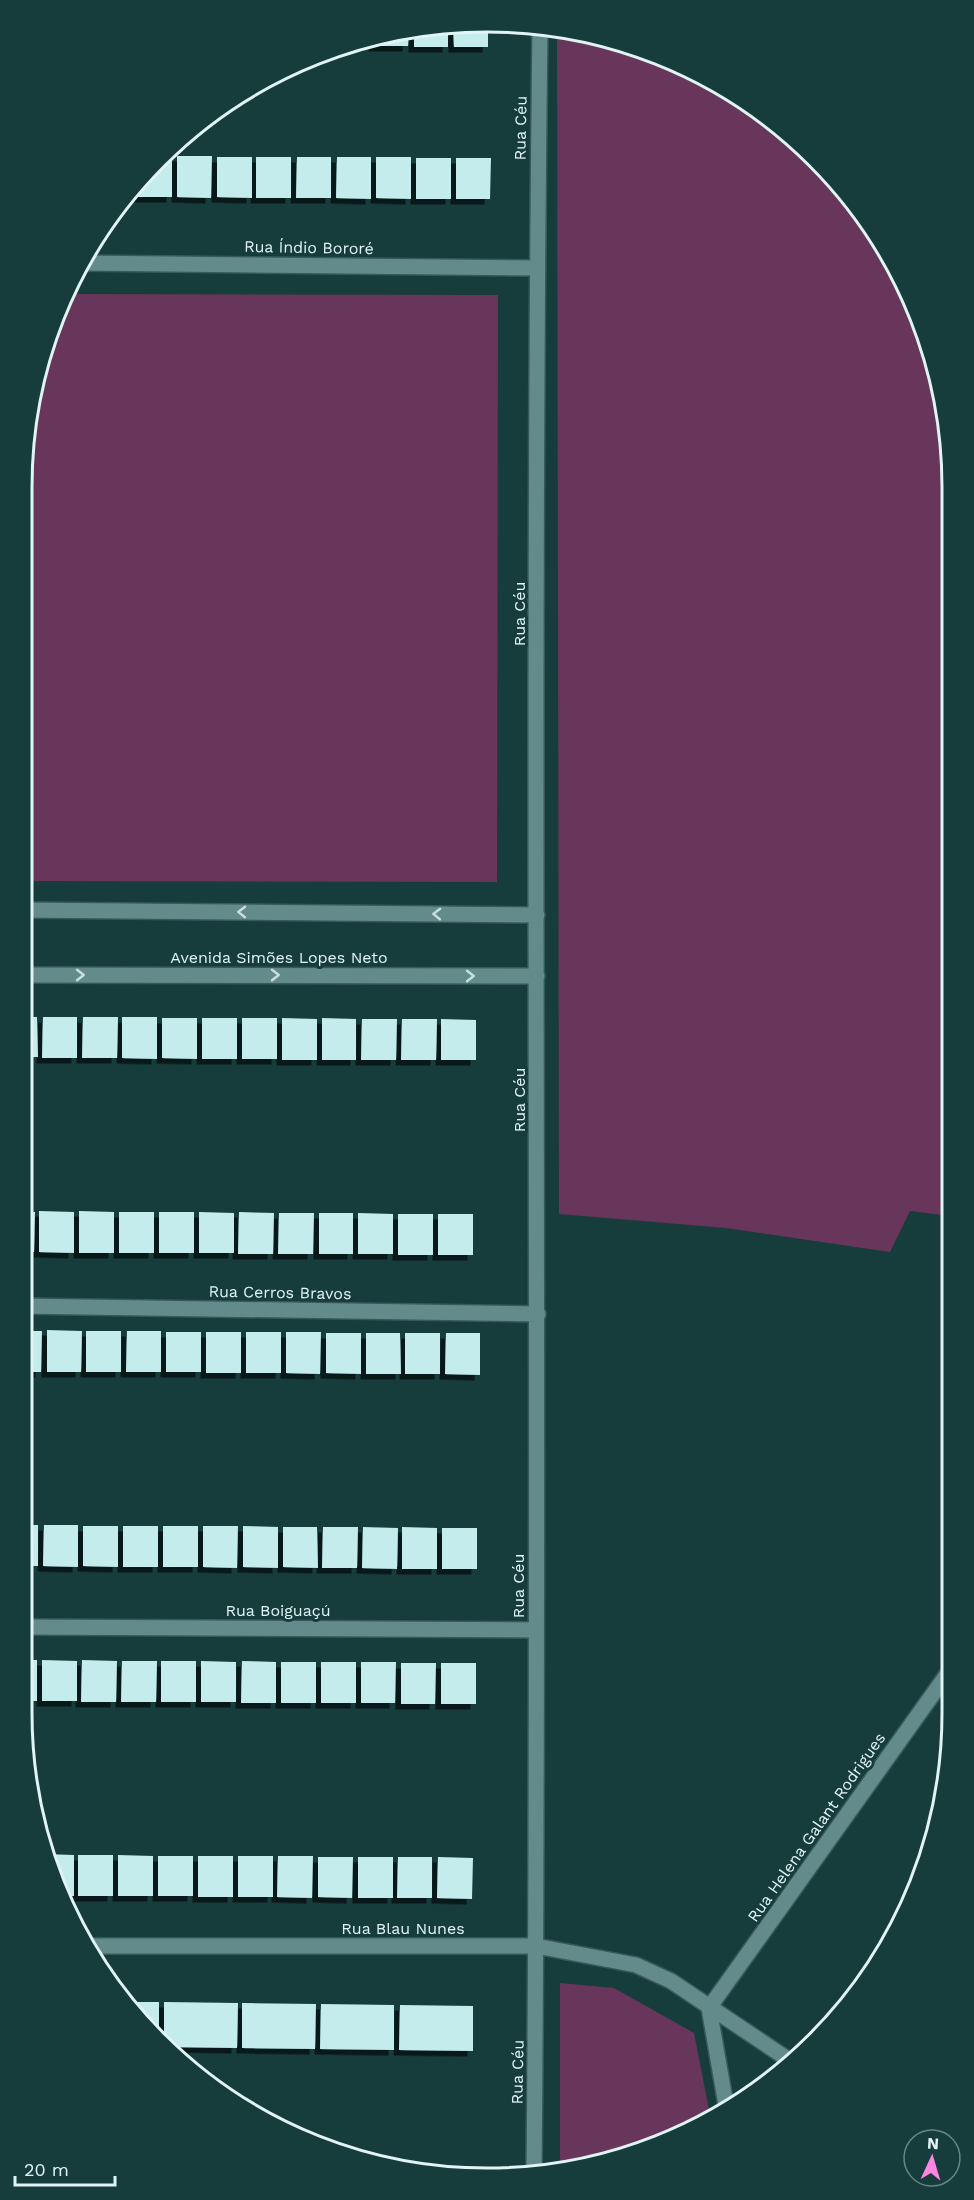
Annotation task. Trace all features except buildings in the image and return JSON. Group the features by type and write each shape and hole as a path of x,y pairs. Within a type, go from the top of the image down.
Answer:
{"street":[{"name":"Rua Céu","path":"534,2166 538,1314 537,268 540,34"},
{"name":"Rua Índio Bororé","path":"91,263 537,268"},
{"path":"32,910 537,915"},
{"name":"Avenida Simões Lopes Neto","path":"32,975 537,976"},
{"name":"Rua Cerros Bravos","path":"32,1306 538,1314"},
{"name":"Rua Boiguaçú","path":"32,1627 535,1630"},
{"name":"Rua Helena Galant Rodrigues","path":"709,2008 942,1681"},
{"name":"Rua Blau Nunes","path":"96,1946 536,1946 636,1965 671,1981 784,2057"},
{"path":"709,2008 725,2101"}],"shaded area":[{"path":"557,37 605,47 688,78 740,108 809,165 866,234 896,286 927,369 934,398 942,457 942,1215 910,1211 890,1252 726,1228 559,1214"},
{"path":"74,294 498,295 497,882 32,881 32,457 40,398 47,369"},
{"path":"560,1983 614,1988 694,2033 709,2110 661,2134 633,2144 560,2163"}]}
